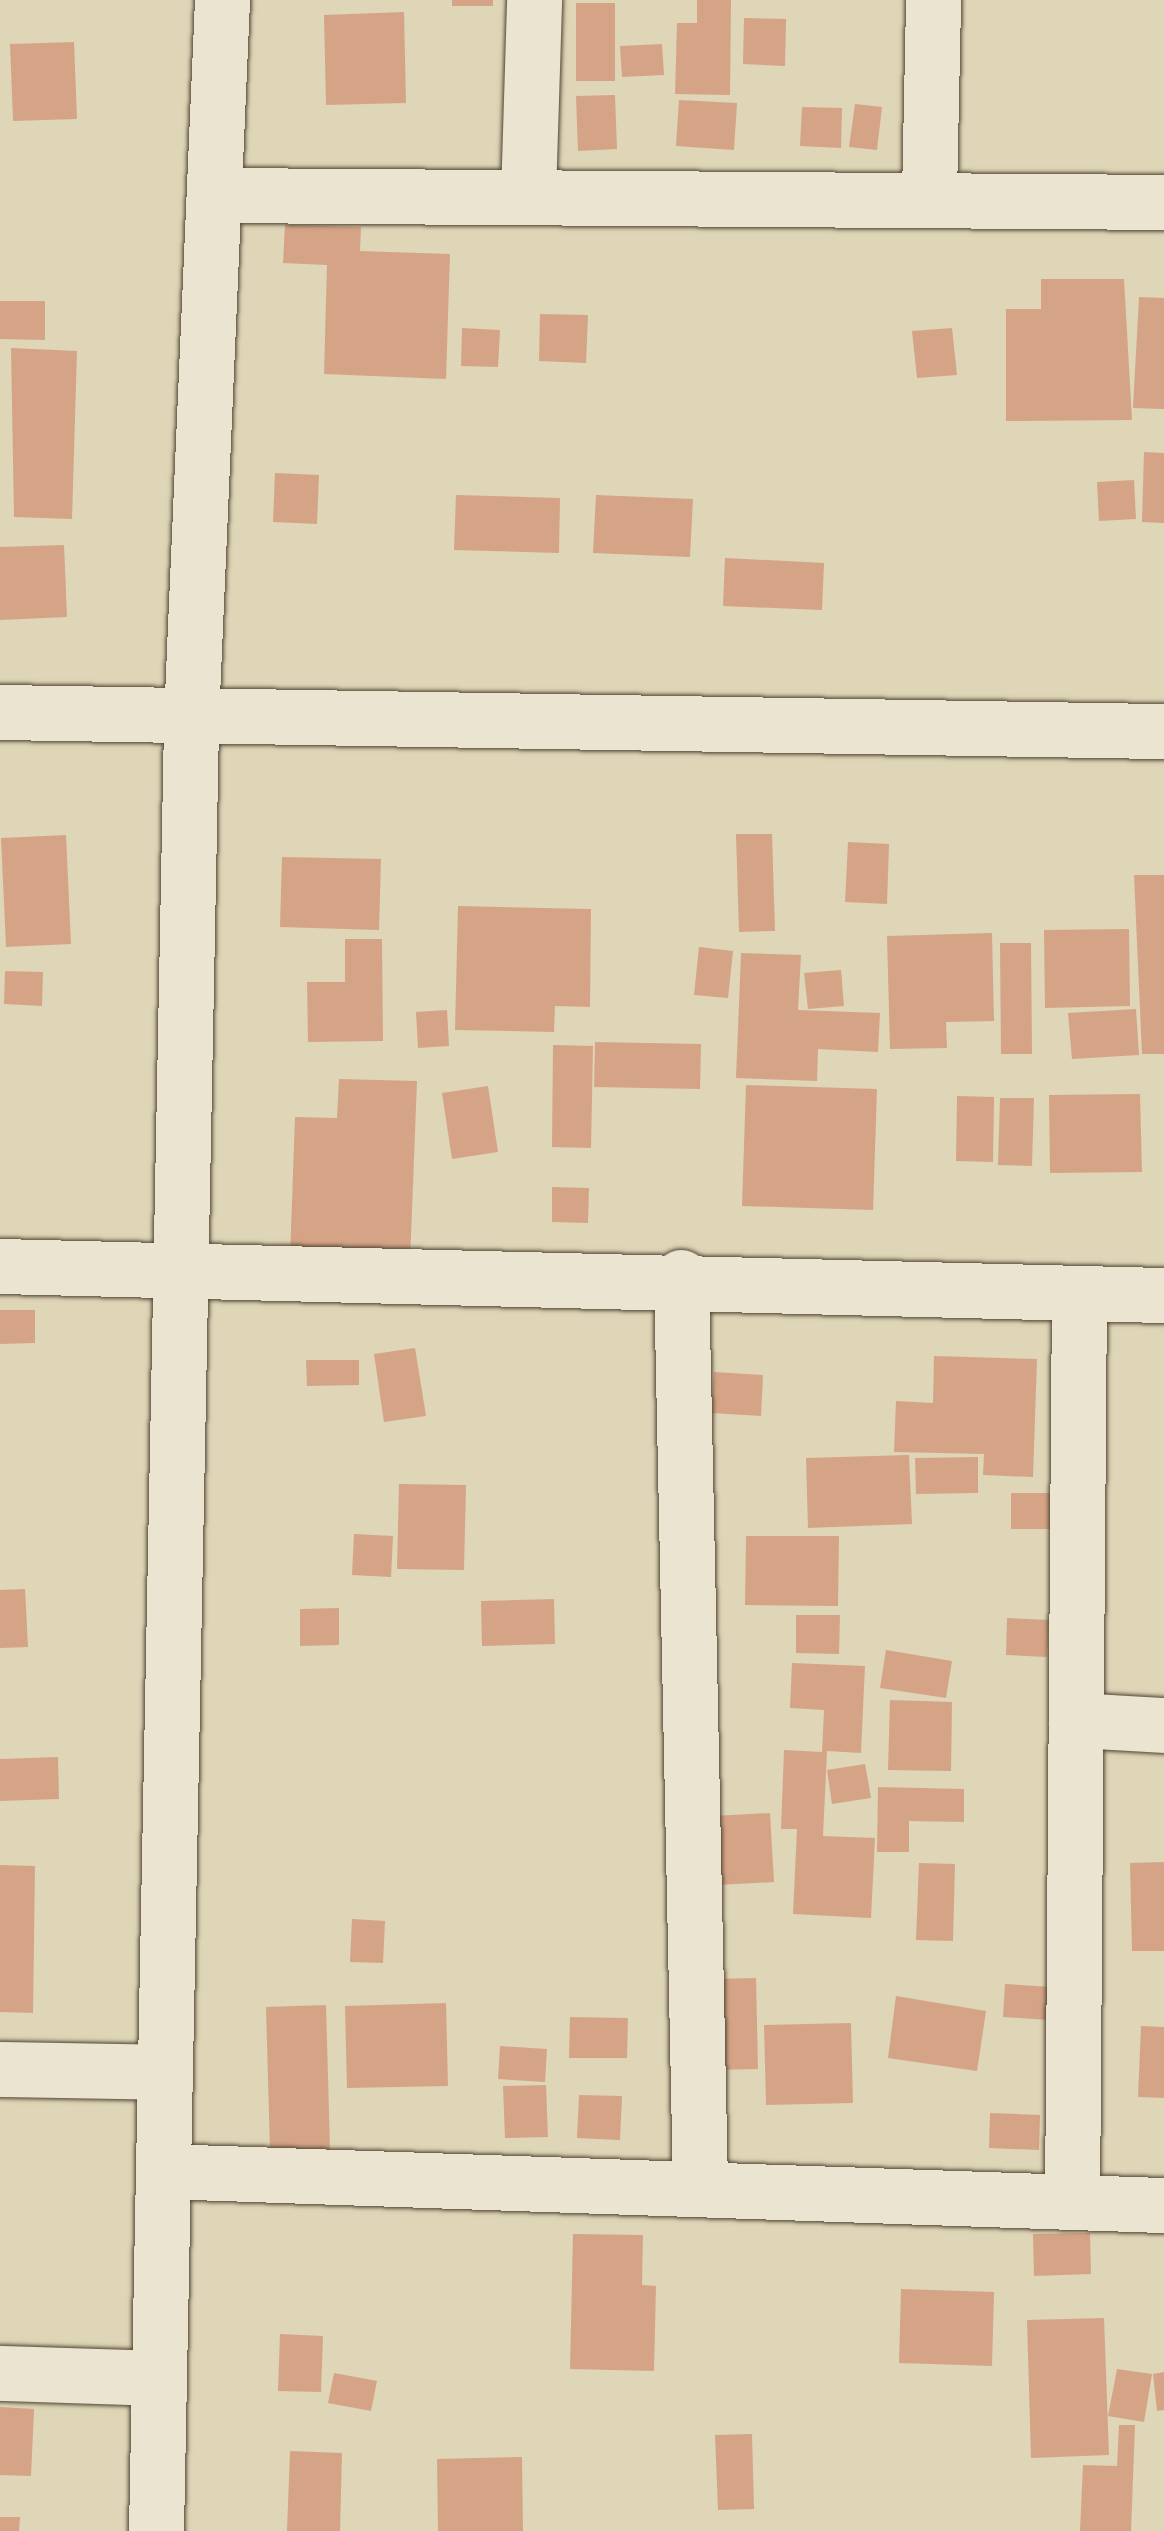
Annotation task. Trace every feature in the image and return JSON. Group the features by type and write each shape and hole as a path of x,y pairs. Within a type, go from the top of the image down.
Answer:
{"street":[{"path":"156,2531 191,718 219,195 222,0"},
{"path":"528,195 534,0"},
{"path":"928,195 932,0"},
{"path":"219,195 928,195 1164,202"},
{"path":"0,712 1164,731"},
{"path":"0,1266 181,1264 681,1276 1078,1295 1164,1295"},
{"path":"681,1276 700,2182"},
{"path":"1072,2202 1078,1295"},
{"path":"1076,1720 1164,1724"},
{"path":"0,2068 164,2072"},
{"path":"163,2172 700,2182 1164,2204"},
{"path":"0,2372 157,2378"}],"building":[{"path":"452,0 493,0 493,6 452,6"},
{"path":"697,0 731,0 730,95 675,94 677,23 697,23"},
{"path":"576,3 615,3 615,81 576,81"},
{"path":"404,12 406,103 326,105 324,15"},
{"path":"744,18 786,19 785,66 743,64"},
{"path":"74,42 77,119 13,121 10,44"},
{"path":"662,44 664,75 622,77 620,46"},
{"path":"615,95 617,149 578,151 576,96"},
{"path":"679,100 737,103 734,150 676,146"},
{"path":"855,104 882,107 877,150 849,147"},
{"path":"802,107 842,108 841,148 800,146"},
{"path":"285,225 361,227 360,251 450,254 446,379 324,374 327,265 283,263"},
{"path":"1041,279 1124,279 1132,420 1006,421 1006,309 1041,309"},
{"path":"1139,297 1164,298 1164,409 1133,408"},
{"path":"0,301 45,301 45,340 0,339"},
{"path":"540,314 588,315 586,363 539,361"},
{"path":"462,328 500,330 498,367 461,366"},
{"path":"952,328 957,375 917,378 912,331"},
{"path":"11,348 77,351 72,519 14,517"},
{"path":"1144,452 1164,453 1164,523 1142,522"},
{"path":"275,473 319,475 317,524 273,522"},
{"path":"1134,480 1136,519 1099,521 1097,482"},
{"path":"456,495 560,498 559,553 454,550"},
{"path":"596,495 693,499 690,557 593,553"},
{"path":"64,545 67,617 0,620 0,547"},
{"path":"725,558 824,563 822,610 723,606"},
{"path":"736,834 772,834 775,931 739,932"},
{"path":"66,835 71,944 6,947 1,838"},
{"path":"848,842 889,844 887,904 845,902"},
{"path":"282,857 381,859 379,930 280,927"},
{"path":"1134,875 1164,875 1164,1054 1142,1054"},
{"path":"458,906 591,909 590,1007 555,1006 554,1032 455,1030"},
{"path":"1129,929 1130,1006 1045,1008 1044,930"},
{"path":"992,933 994,1021 946,1022 947,1048 890,1049 887,936"},
{"path":"345,939 382,939 383,1041 308,1042 307,982 345,982"},
{"path":"1000,943 1031,943 1032,1054 1001,1054"},
{"path":"699,947 733,951 728,998 694,995"},
{"path":"741,953 801,955 798,1010 880,1013 878,1052 818,1049 817,1081 736,1078"},
{"path":"841,970 844,1006 808,1009 804,973"},
{"path":"5,971 43,972 42,1006 4,1004"},
{"path":"1136,1009 1139,1055 1072,1059 1068,1013"},
{"path":"447,1010 449,1046 418,1048 416,1012"},
{"path":"595,1042 701,1044 700,1089 594,1087"},
{"path":"553,1045 593,1046 591,1148 552,1147"},
{"path":"339,1079 417,1081 410,1262 290,1257 295,1117 337,1118"},
{"path":"746,1085 877,1089 873,1210 742,1206"},
{"path":"488,1086 498,1152 452,1159 442,1093"},
{"path":"1140,1094 1142,1172 1050,1173 1049,1095"},
{"path":"957,1096 994,1097 993,1162 956,1161"},
{"path":"1000,1098 1034,1098 1032,1166 998,1165"},
{"path":"552,1187 589,1188 588,1223 552,1222"},
{"path":"0,1310 35,1310 35,1343 0,1344"},
{"path":"415,1348 426,1416 384,1422 374,1354"},
{"path":"934,1356 1037,1359 1033,1477 983,1475 984,1454 894,1452 896,1401 933,1403"},
{"path":"306,1360 359,1360 359,1385 307,1386"},
{"path":"714,1372 763,1375 761,1416 711,1413"},
{"path":"909,1455 912,1524 808,1528 806,1458"},
{"path":"978,1457 978,1493 916,1494 915,1458"},
{"path":"399,1484 466,1485 464,1570 397,1569"},
{"path":"1011,1493 1051,1493 1050,1529 1011,1529"},
{"path":"354,1534 393,1536 391,1577 352,1575"},
{"path":"746,1536 839,1536 838,1606 745,1605"},
{"path":"25,1589 28,1647 0,1648 0,1590"},
{"path":"554,1599 555,1644 482,1646 481,1601"},
{"path":"339,1608 339,1645 300,1646 300,1609"},
{"path":"796,1615 840,1615 839,1654 796,1653"},
{"path":"1007,1618 1049,1620 1047,1657 1006,1655"},
{"path":"886,1650 952,1661 946,1698 880,1688"},
{"path":"792,1663 865,1666 861,1753 827,1751 823,1836 875,1838 871,1918 793,1914 797,1829 781,1829 784,1750 822,1752 824,1710 790,1708"},
{"path":"890,1700 952,1702 951,1771 888,1770"},
{"path":"58,1757 59,1799 0,1801 0,1759"},
{"path":"865,1764 871,1798 832,1804 827,1770"},
{"path":"878,1787 964,1789 964,1822 909,1821 909,1852 877,1852"},
{"path":"770,1813 774,1882 717,1885 713,1816"},
{"path":"1164,1862 1164,1951 1132,1951 1130,1863"},
{"path":"919,1863 955,1864 953,1941 916,1940"},
{"path":"0,1865 35,1866 33,2013 0,2012"},
{"path":"352,1919 385,1921 383,1963 350,1962"},
{"path":"756,1978 758,2069 713,2070 711,1979"},
{"path":"1005,1984 1051,1987 1049,2020 1003,2017"},
{"path":"896,1996 986,2011 977,2071 888,2058"},
{"path":"446,2003 448,2086 347,2088 345,2006"},
{"path":"326,2005 330,2149 270,2151 266,2007"},
{"path":"570,2017 628,2018 627,2058 569,2058"},
{"path":"851,2023 853,2103 766,2105 764,2025"},
{"path":"1141,2026 1164,2027 1164,2098 1138,2097"},
{"path":"500,2046 547,2049 545,2082 498,2079"},
{"path":"546,2085 548,2137 505,2138 503,2086"},
{"path":"579,2095 622,2096 620,2140 577,2138"},
{"path":"990,2113 1040,2115 1039,2150 989,2148"},
{"path":"1090,2233 1091,2274 1034,2276 1033,2234"},
{"path":"573,2234 643,2235 642,2285 656,2286 654,2371 570,2369"},
{"path":"901,2289 994,2292 992,2366 899,2363"},
{"path":"1104,2318 1109,2455 1031,2458 1027,2320"},
{"path":"280,2334 323,2336 321,2392 278,2391"},
{"path":"1117,2369 1152,2374 1144,2422 1108,2416"},
{"path":"1164,2372 1164,2410 1157,2411 1153,2374"},
{"path":"334,2373 377,2381 371,2411 328,2403"},
{"path":"0,2407 34,2409 31,2476 0,2475"},
{"path":"1119,2425 1135,2425 1131,2531 1080,2531 1083,2465 1117,2466"},
{"path":"752,2434 754,2509 718,2510 715,2435"},
{"path":"290,2451 342,2453 340,2531 287,2531"},
{"path":"522,2457 523,2531 438,2531 437,2459"},
{"path":"0,2517 20,2517 19,2531 0,2531"}]}
